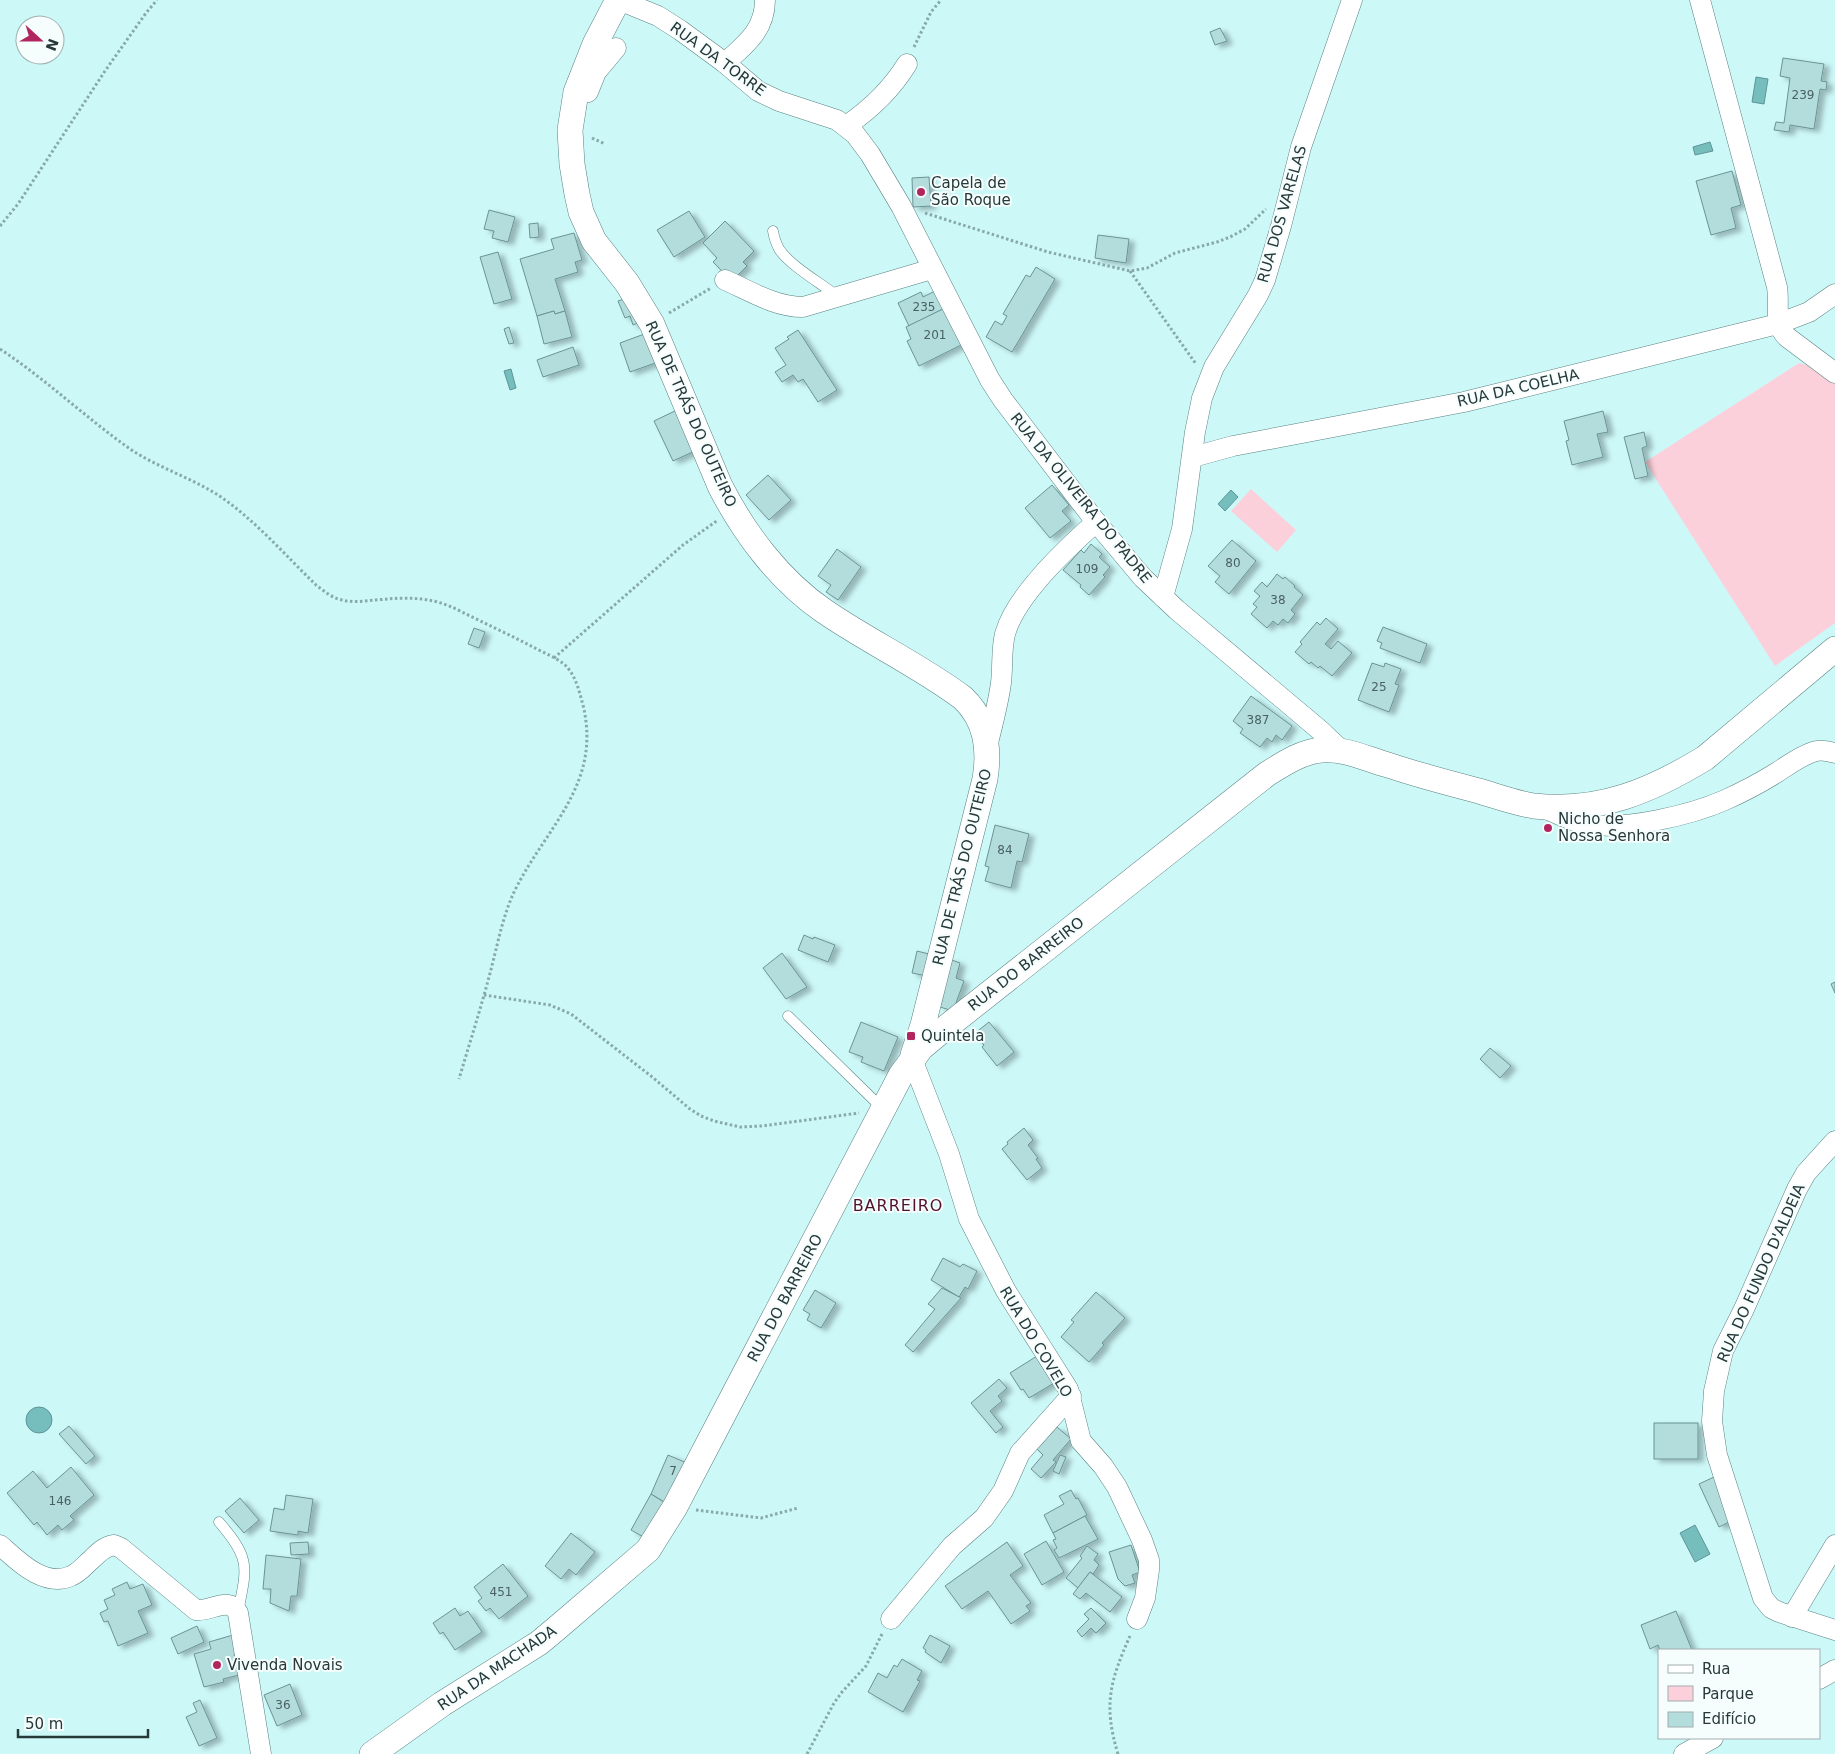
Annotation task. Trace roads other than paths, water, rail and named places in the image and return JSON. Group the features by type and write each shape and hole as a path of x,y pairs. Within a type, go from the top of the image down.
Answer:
{"street":[{"name":"RUA DA TORRE","path":"619,0 668,22 725,63 751,86 767,96 837,120 846,126"},
{"name":"RUA DE TRÁS DO OUTEIRO","path":"619,0 595,44 576,92 570,130 574,175 581,212 594,241 627,284 652,324 720,486 733,510 754,541 782,575 824,611 963,698 970,705 981,723 985,734 987,747 986,768 982,788 923,1026 912,1059"},
{"path":"725,63 746,44 759,28 765,15 766,0"},
{"name":"RUA DOS VARELAS","path":"1163,598 1182,529 1198,414 1208,381 1214,367 1265,280 1301,147 1352,0"},
{"path":"1700,0 1776,280 1779,301 1778,324 1782,333 1835,373"},
{"path":"574,175 573,149 579,133 589,86 596,72 616,48"},
{"path":"846,126 880,100 907,64"},
{"name":"RUA DA OLIVEIRA DO PADRE","path":"846,126 865,146 901,206 978,360 996,390 1096,522 1163,598 1341,750"},
{"path":"725,280 778,304 790,307 803,306 932,269"},
{"name":"RUA DA COELHA","path":"1192,456 1289,434 1464,402 1778,324 1809,312 1835,294"},
{"path":"987,747 999,698 1003,644 1011,621 1029,592 1044,574 1096,522"},
{"name":"RUA DO BARREIRO","path":"676,1507 898,1081 912,1059 939,1032 1267,774 1302,755 1320,750 1341,750 1503,798 1539,806 1580,807 1620,799 1684,770 1724,743 1835,649"},
{"path":"1539,806 1573,821 1586,824 1618,826 1636,823 1674,816 1707,807 1743,791 1813,752 1829,751 1835,753"},
{"name":"RUA DO COVELO","path":"912,1059 946,1145 969,1219 1006,1291 1065,1384 1071,1396 1076,1429 1081,1441 1103,1466 1117,1487 1137,1526 1146,1550 1149,1570 1147,1588 1137,1619"},
{"name":"RUA DO FUNDO D'ALDEIA","path":"1835,1140 1806,1173 1797,1189 1775,1241 1723,1351 1714,1391 1712,1421 1717,1456 1760,1591 1766,1603 1771,1608 1792,1617 1835,1630"},
{"path":"891,1619 952,1546 984,1518 1003,1491 1020,1453 1071,1396"},
{"name":"RUA DA MACHADA","path":"372,1754 442,1704 538,1643 558,1628 648,1550 676,1507"},
{"path":"0,1545 32,1571 49,1578 62,1579 73,1575 104,1549 114,1545 121,1548 196,1610 201,1611 222,1604 236,1608 261,1754"},
{"path":"1792,1617 1835,1545"},
{"path":"1820,1678 1835,1670"},
{"path":"1684,1754 1711,1739"}],"lane":[{"path":"772,231 780,251 837,296"},
{"path":"788,1016 884,1110"},
{"path":"218,1522 234,1540 244,1560 245,1574 238,1613"}],"water":[{"path":"1756,77 1768,79 1764,104 1752,102"},
{"path":"1710,142 1713,151 1695,155 1693,147"},
{"path":"511,369 516,388 510,390 504,371"},
{"path":"1231,490 1238,497 1225,511 1218,504"},
{"path":"39,1407 48,1411 52,1420 48,1429 39,1433 30,1429 26,1420 30,1411"},
{"path":"1695,1525 1710,1554 1695,1562 1680,1533"}],"place":[{"name":"Capela de São Roque","path":"921,192"},
{"name":"Nicho de Nossa Senhora","path":"1548,828"},
{"name":"Quintela","path":"911,1036"},
{"name":"Vivenda Novais","path":"217,1665"}],"district":[{"name":"BARREIRO","path":"898,1205"}]}
